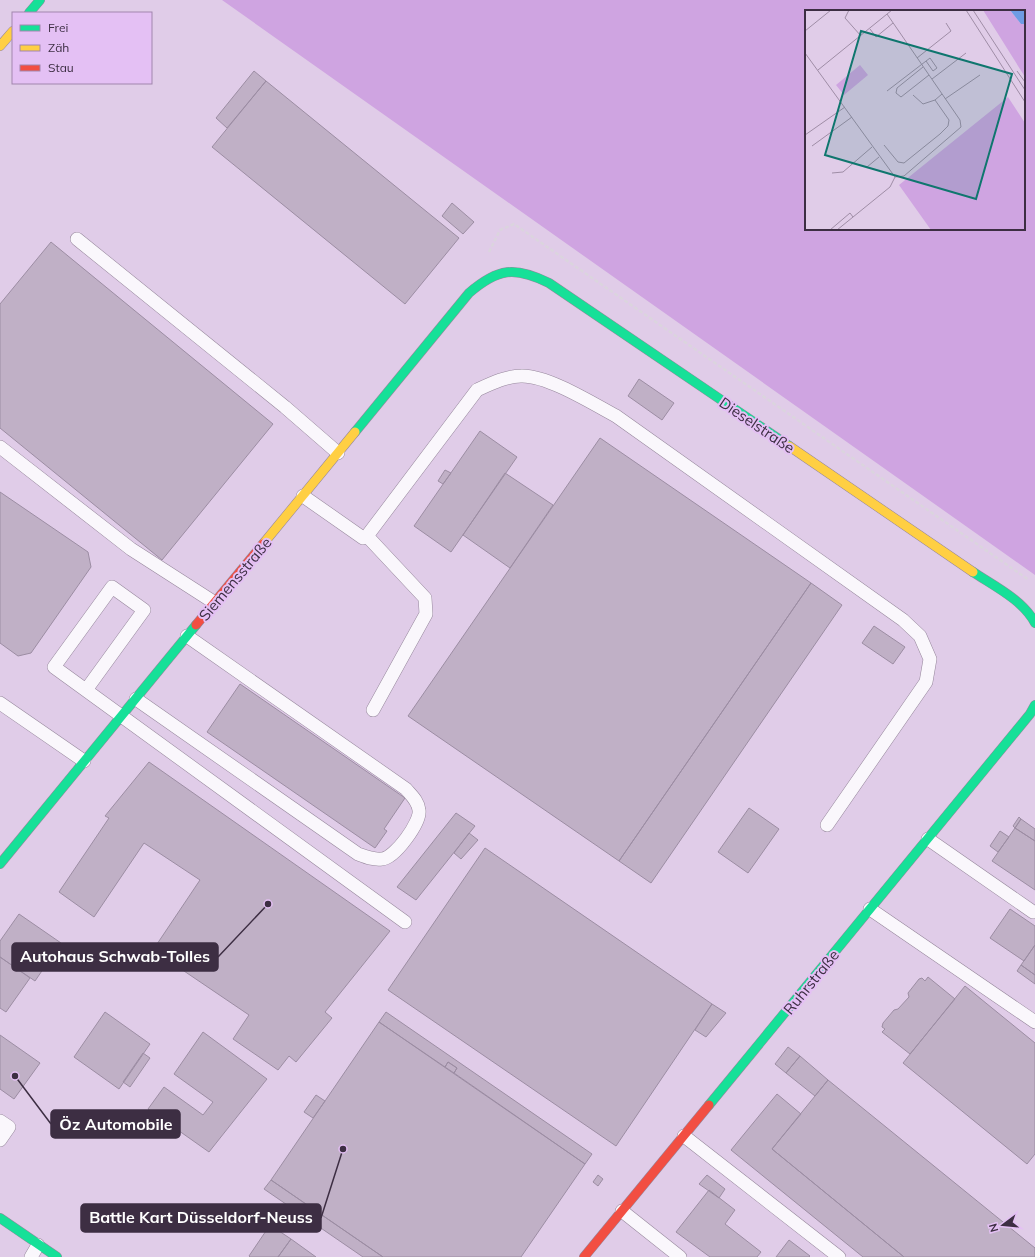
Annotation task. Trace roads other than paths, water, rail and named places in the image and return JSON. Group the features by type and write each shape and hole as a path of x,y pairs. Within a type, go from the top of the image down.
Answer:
{"main road":[{"path":"30,12 40,0"},
{"path":"0,46 12,32"},
{"name":"Dieselstraße","path":"469,293 484,279 501,271 517,270 538,277 1016,601 1031,615 1035,623"},
{"name":"Siemensstraße","path":"0,864 469,293"},
{"name":"Ruhrstraße","path":"584,1257 928,839 1030,714 1035,705"},
{"path":"0,1218 57,1257"}],"lane":[{"path":"77,238 285,407 338,453"},
{"path":"303,496 347,528 363,538 367,536 477,390 494,382 520,376 538,377 585,399 616,416 902,620 920,636 930,659 926,682 827,825"},
{"path":"0,447 131,549 214,603"},
{"path":"367,536 425,598 426,614 373,710"},
{"path":"86,690 144,610 112,587 54,667 405,922"},
{"path":"136,699 358,854 371,859 383,859 396,852 418,821 420,811 417,800 406,790 187,636"},
{"path":"0,703 84,761"},
{"path":"928,839 1033,912"},
{"path":"870,909 1035,1022"},
{"path":"0,1120 9,1127 0,1140"},
{"path":"684,1136 840,1257"},
{"path":"622,1211 680,1257"},
{"path":"31,1257 38,1245"}],"place":[{"name":"Autohaus Schwab-Tolles","path":"268,904"},
{"name":"Öz Automobile","path":"15,1076"},
{"name":"Battle Kart Düsseldorf-Neuss","path":"343,1149"}]}
